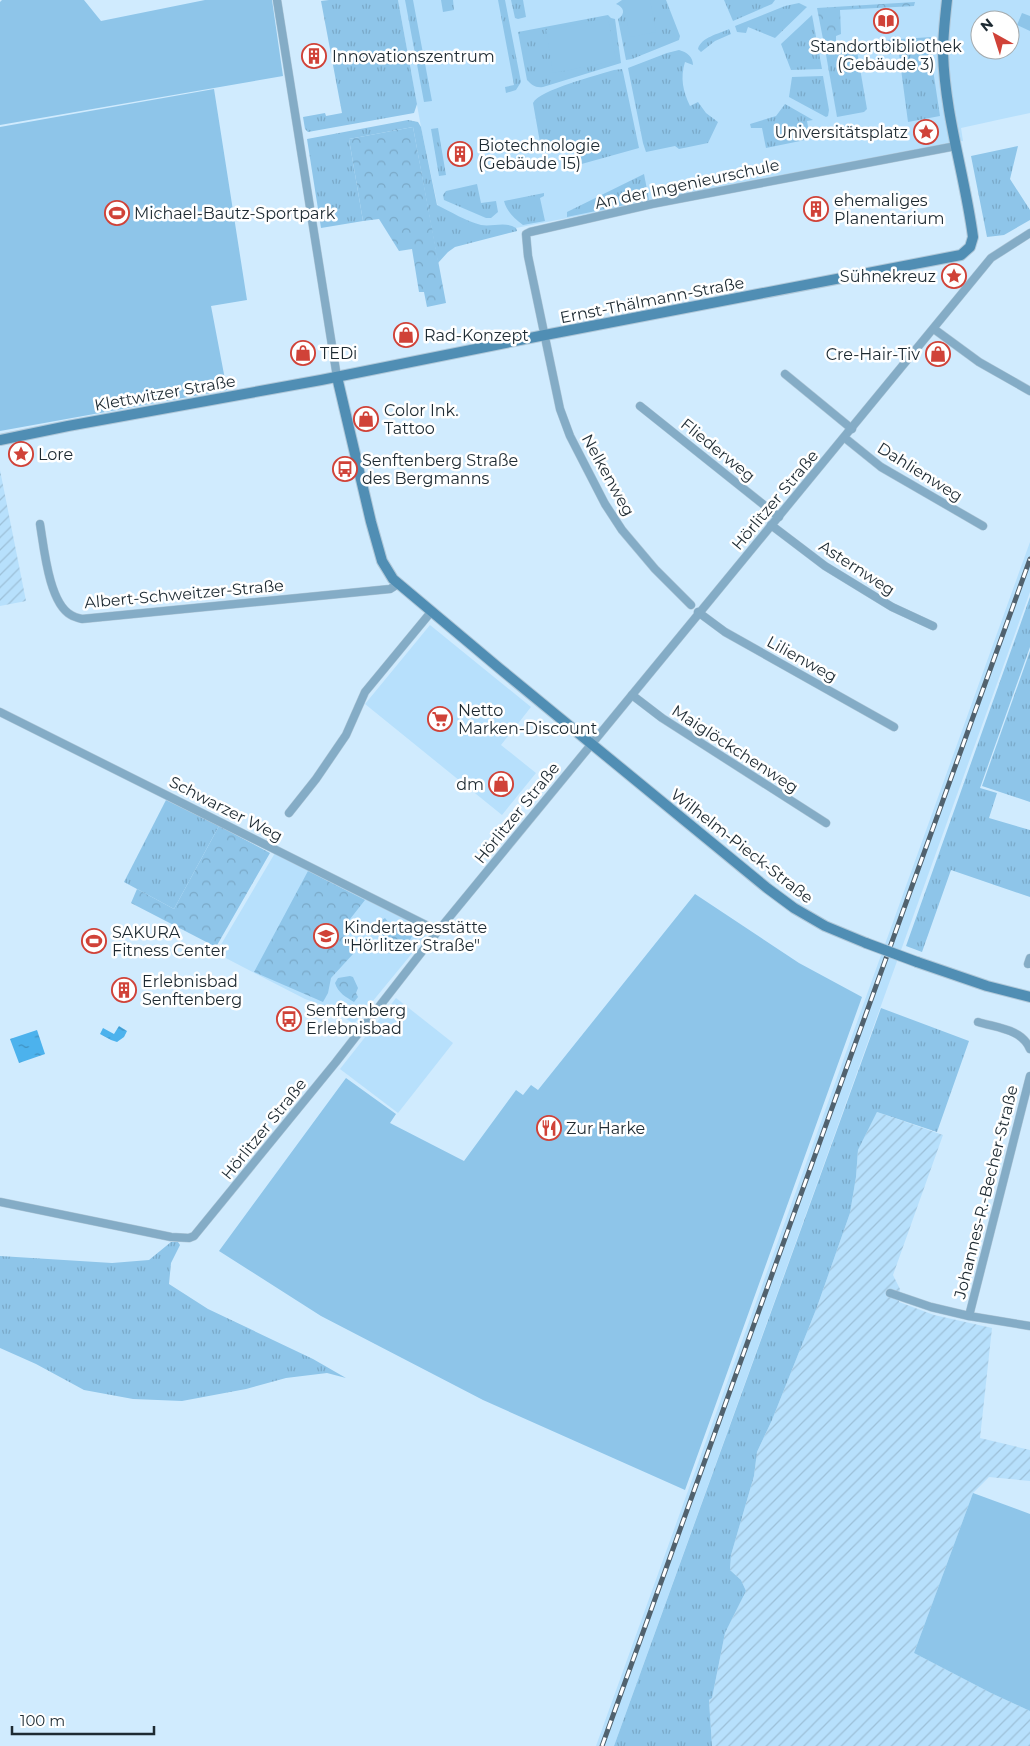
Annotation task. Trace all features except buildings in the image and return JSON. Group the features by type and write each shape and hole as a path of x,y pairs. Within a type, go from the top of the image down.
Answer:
{"main road":[{"path":"947,0 943,54 956,146"},
{"name":"Ernst-Thälmann-Straße","path":"337,377 961,255 970,247 973,238 956,146"},
{"name":"Klettwitzer Straße","path":"0,440 337,377"},
{"name":"Wilhelm-Pieck-Straße","path":"337,377 359,476 382,561 387,572 398,584 781,898 825,926 866,943 987,986 1030,998"}],"street":[{"path":"277,0 337,377"},
{"name":"An der Ingenieurschule","path":"545,335 525,238 526,234 530,232 652,204 956,146"},
{"name":"Hörlitzer Straße","path":"0,1202 171,1237 189,1238 194,1236 336,1062 438,931 632,696 698,612 845,438 991,258 1030,233"},
{"path":"934,329 979,362 1030,391"},
{"name":"Nelkenweg","path":"545,335 560,409 570,436 605,504 622,530 655,569 691,605"},
{"path":"784,374 852,429"},
{"name":"Fliederweg","path":"640,406 779,517"},
{"name":"Dahlienweg","path":"845,438 881,467 983,526"},
{"name":"Albert-Schweitzer-Straße","path":"40,524 53,593 61,606 70,615 82,619 390,589 398,584"},
{"name":"Asternweg","path":"771,525 825,566 892,607 933,626"},
{"path":"289,813 316,779 346,735 365,692 430,612"},
{"name":"Lilienweg","path":"698,612 725,632 894,727"},
{"name":"Maiglöckchenweg","path":"632,696 662,718 826,823"},
{"name":"Schwarzer Weg","path":"0,712 438,931"},
{"path":"978,1022 1015,1033 1027,1042 1030,1049"},
{"name":"Johannes-R.-Becher-Straße","path":"969,1316 1030,1076"},
{"name":"Johannes-R.-Becher-Straße","path":"890,1293 930,1307 969,1316 1030,1326"}],"shaded area":[{"path":"398,0 1030,0 1030,113 961,128 963,141 516,228 517,231 446,246 421,127"},
{"path":"0,470 26,601 0,606"},
{"path":"1030,542 1030,592 829,1150 614,1746 596,1746"},
{"path":"430,625 531,707 501,745 536,773 502,815 365,704"},
{"name":"Kindertagesstätte \"Hörlitzer Straße\"","path":"275,853 427,928 428,932 423,940 354,1024 328,1007 305,999 216,953"},
{"path":"396,998 453,1043 398,1113 340,1069"},
{"path":"877,1112 943,1135 893,1275 900,1289 899,1302 934,1315 992,1328 980,1438 1030,1450 1030,1481 989,1477 973,1493 914,1653 1030,1711 1030,1746 712,1746 709,1700 712,1698 725,1633 746,1591 741,1580 730,1570 731,1555 754,1476 757,1452 772,1420 817,1307 850,1213 858,1150"}],"green space":[{"path":"2,0 84,0 101,21 205,0 272,0 283,76 0,125 0,2"},
{"path":"398,0 417,104 414,113 308,132 305,129 303,117 325,113 326,116 342,113 321,1"},
{"path":"405,0 413,0 432,101 424,102"},
{"path":"441,0 453,0 454,10 443,12"},
{"path":"498,0 505,0 521,82 516,90 506,93 505,87 514,85"},
{"path":"511,0 523,0 526,17 515,18"},
{"path":"622,0 666,0 680,36 679,40 626,60 618,19 623,11 616,4"},
{"path":"650,0 656,32 630,37 623,1"},
{"path":"724,0 775,0 772,4 733,21"},
{"path":"915,2 914,6 840,10 841,34 836,36 836,42 829,43 823,39 817,8"},
{"path":"799,3 807,7 775,38 748,27 746,33 737,32 735,26 785,6"},
{"path":"1022,13 1030,16 1030,31 1020,26"},
{"path":"608,15 615,19 621,63 543,87 534,86 527,80 518,32"},
{"path":"812,15 822,69 791,70 781,44"},
{"path":"608,18 616,61 553,73 546,30"},
{"path":"729,29 731,34 715,41 701,52 698,49 706,39"},
{"path":"932,37 932,63 940,116 908,122 899,54 891,54 889,52 886,48 885,40"},
{"path":"852,45 857,51 867,109 864,112 837,117 825,49"},
{"path":"679,50 689,55 693,62 693,65 685,62 683,74 684,90 690,106 698,102 706,113 718,122 708,143 679,149 675,146 646,152 628,68"},
{"path":"622,69 639,148 578,165 572,146 554,150 541,148 533,103 538,98 557,88"},
{"path":"823,76 829,110 826,117 789,97 792,77"},
{"name":"Michael-Bautz-Sportpark","path":"214,89 247,300 211,306 227,390 0,431 0,127"},
{"path":"785,104 813,120 807,121 810,139 766,148 762,128 751,128 750,124 776,116"},
{"path":"408,120 418,122 421,127 437,205 481,225 508,225 516,228 517,231 455,247 438,263 413,127 349,139 363,221 321,228 307,139"},
{"path":"413,127 446,303 427,307 424,292 419,292 412,249 399,251 379,219 363,221 349,139"},
{"path":"438,128 446,175 439,176 431,129"},
{"path":"1018,146 1010,179 1030,210 1030,220 1004,235 987,237 971,156"},
{"path":"644,174 649,200 567,217 567,212"},
{"path":"477,184 481,203 496,201 498,212 491,218 486,218 444,200 443,195 446,191"},
{"path":"544,193 544,196 540,198 545,221 523,225 511,214 504,201"},
{"path":"1030,597 1030,647 980,788 997,793 989,818 1030,830 1030,897 951,870 922,952 906,946"},
{"path":"1030,651 1030,802 982,786"},
{"path":"166,800 219,826 174,909 124,882"},
{"path":"219,826 270,853 216,947 131,903 137,889 174,909"},
{"path":"308,871 365,900 343,928 353,954 331,978 328,993 323,1002 254,972"},
{"path":"695,894 799,963 862,997 685,1490 483,1400 321,1316 219,1251 346,1078 396,1114 390,1123 464,1161 516,1090 523,1095 531,1085 538,1090"},
{"path":"385,918 393,925 409,928 412,936 408,944 399,948 384,937 381,926 382,920"},
{"path":"353,977 358,988 356,993 358,997 354,1002 340,992 335,983 338,978"},
{"path":"881,1008 969,1041 937,1132 877,1112 858,1150 850,1213 817,1307 772,1420 757,1452 754,1476 731,1555 730,1570 741,1580 746,1591 725,1633 712,1698 709,1700 712,1746 614,1746"},
{"path":"171,1242 178,1242 180,1245 171,1263 169,1284 208,1309 313,1359 346,1378 327,1373 286,1378 246,1389 182,1401 133,1399 84,1390 36,1364 0,1348 0,1256 112,1263 149,1260"},
{"path":"973,1493 1030,1514 1030,1711 914,1653"}],"water":[{"path":"119,1026 127,1031 124,1037 117,1042 100,1034 103,1028 114,1034"},
{"path":"37,1030 45,1054 19,1063 10,1039"}],"railway":[{"path":"602,1746 1030,559"}],"place":[{"name":"Standortbibliothek (Gebäude 3)","path":"886,21"},
{"name":"Innovationszentrum","path":"314,56"},
{"name":"Universitätsplatz","path":"926,132"},
{"name":"Biotechnologie (Gebäude 15)","path":"460,154"},
{"name":"ehemaliges Planentarium","path":"816,209"},
{"name":"Michael-Bautz-Sportpark","path":"117,213"},
{"name":"Sühnekreuz","path":"954,276"},
{"name":"Rad-Konzept","path":"406,335"},
{"name":"TEDi","path":"303,353"},
{"name":"Cre-Hair-Tiv","path":"938,354"},
{"name":"Color Ink. Tattoo","path":"366,419"},
{"name":"Lore","path":"21,454"},
{"name":"Senftenberg Straße des Bergmanns","path":"345,469"},
{"name":"Netto Marken-Discount","path":"440,719"},
{"name":"dm","path":"501,784"},
{"name":"Kindertagesstätte \"Hörlitzer Straße\"","path":"326,936"},
{"name":"SAKURA Fitness Center","path":"94,941"},
{"name":"Erlebnisbad Senftenberg","path":"124,990"},
{"name":"Senftenberg Erlebnisbad","path":"289,1019"},
{"name":"Zur Harke","path":"549,1128"}]}
